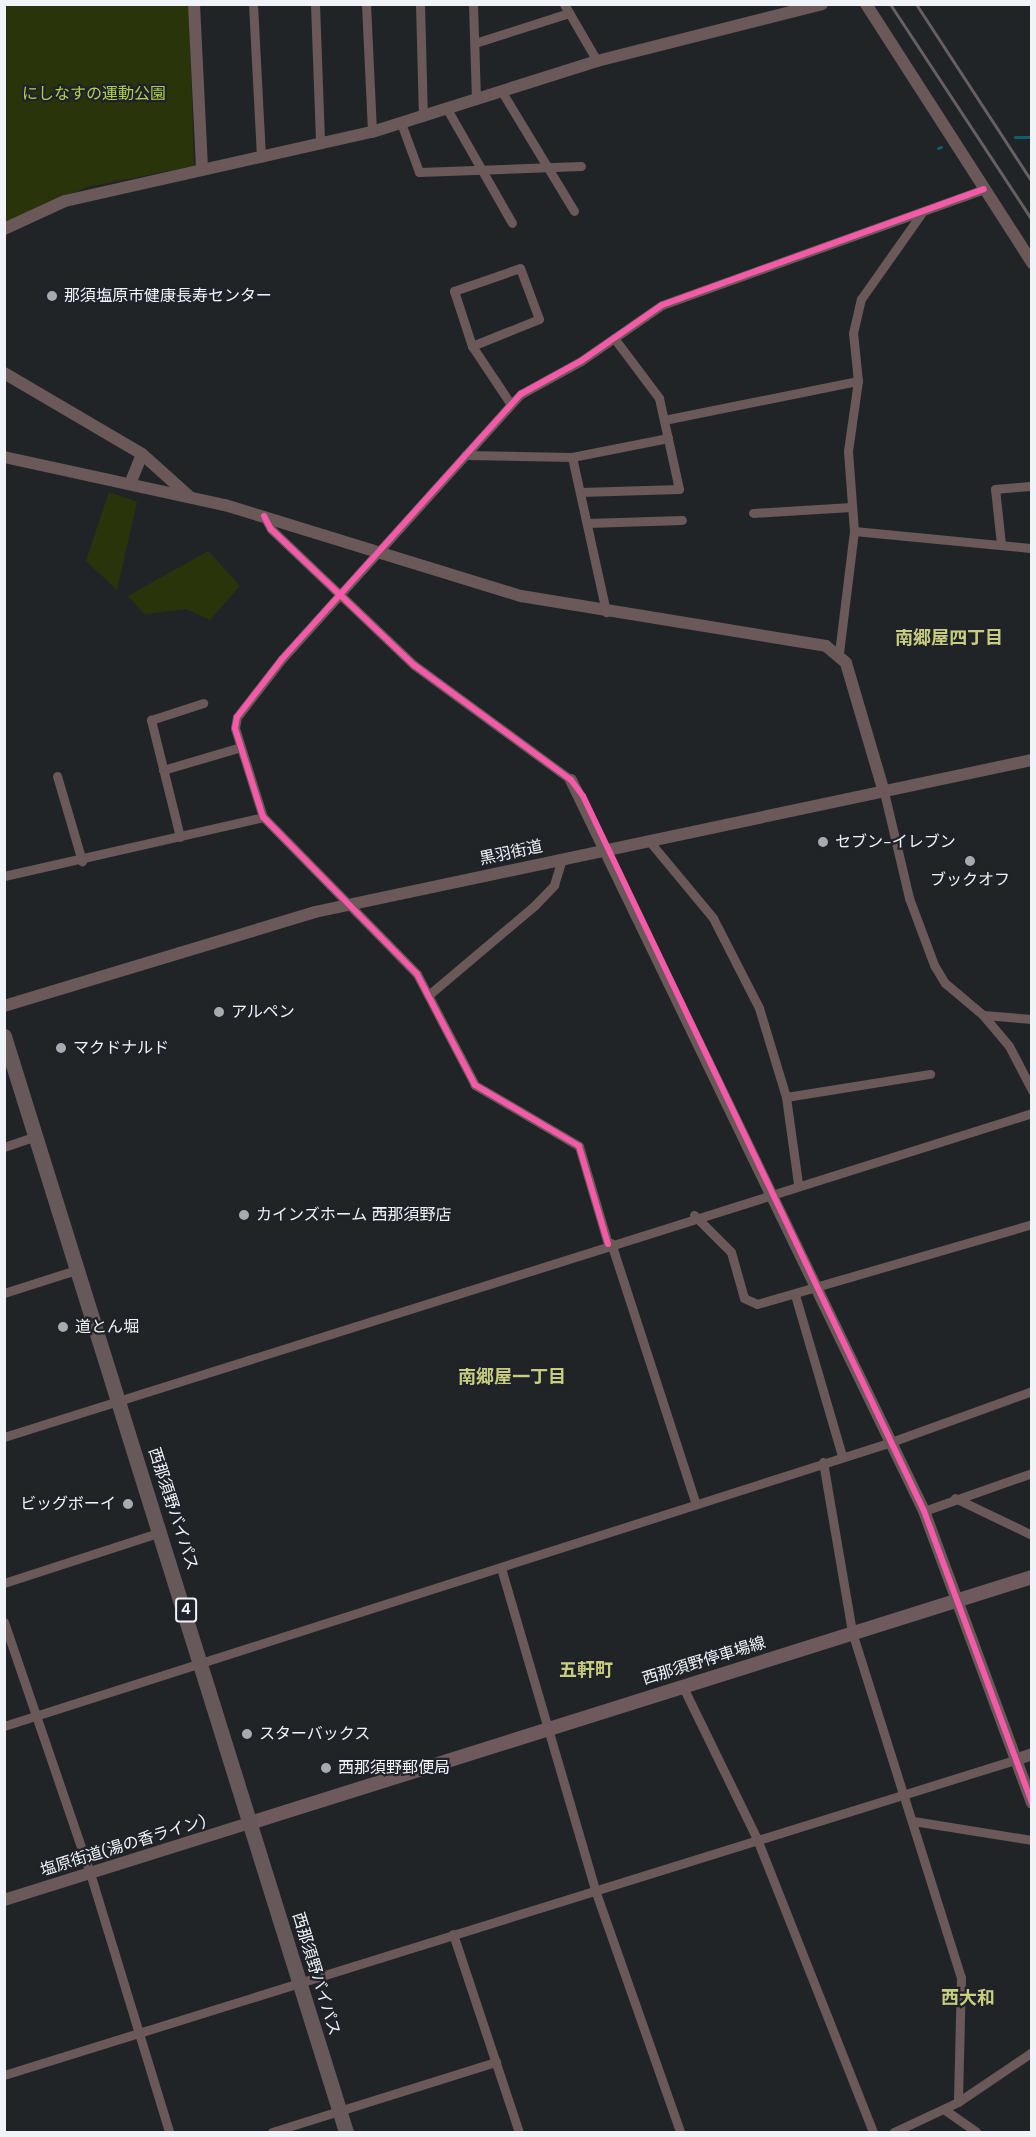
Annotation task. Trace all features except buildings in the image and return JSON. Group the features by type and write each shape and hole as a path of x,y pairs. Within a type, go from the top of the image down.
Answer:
{"highway":[{"name":"西那須野バイパス","path":"4,1036 204,1664 250,1823 346,2133"}],"main road":[{"name":"西那須野停車場線","path":"250,1823 682,1685 1032,1577"}],"street":[{"path":"194,4 202,170"},
{"path":"253,4 261,158"},
{"path":"315,4 320,143"},
{"path":"366,4 372,132"},
{"path":"420,4 423,117"},
{"path":"473,4 476,100"},
{"path":"4,230 65,201 372,132 597,62 822,4"},
{"path":"866,4 1032,263"},
{"path":"475,43 566,9 597,62"},
{"path":"502,92 574,211"},
{"path":"447,109 512,223"},
{"path":"401,123 419,172 483,172 581,166"},
{"path":"696,1504 579,1146 475,1085 461,1068 431,993 263,817 235,728 242,705 341,598 510,403 662,305 921,214 984,189"},
{"path":"921,214 861,299 853,333 858,381 848,451 854,531 839,653 884,792 909,898 931,957 945,983 984,1015 1009,1046 1032,1090"},
{"path":"472,346 539,319 520,268 454,291 472,346 510,403"},
{"path":"581,492 679,489 659,398 614,338"},
{"path":"4,373 142,454 190,497"},
{"path":"664,420 858,381"},
{"path":"465,455 572,457 668,438"},
{"path":"130,484 142,454"},
{"path":"4,457 190,497 264,516 380,554 521,596 606,612 821,645 839,653"},
{"path":"572,457 606,612"},
{"path":"1002,544 995,489 1032,486"},
{"path":"753,513 851,507"},
{"path":"264,516 341,598 465,706 571,780 607,850 924,1511 961,1600 1015,1760 1032,1803"},
{"path":"587,523 682,520"},
{"path":"854,531 1032,548"},
{"path":"180,837 151,720 203,703"},
{"path":"163,770 241,747"},
{"name":"黒羽街道","path":"4,1006 173,952 346,905 562,859 650,843 1032,760"},
{"path":"57,776 82,861"},
{"path":"4,876 82,861 263,817"},
{"path":"650,843 727,941 759,1008 786,1097 798,1184"},
{"path":"431,993 535,905 554,885 562,859"},
{"path":"984,1015 1032,1019"},
{"path":"786,1097 930,1074"},
{"path":"4,1437 694,1215 1032,1113"},
{"path":"4,1147 36,1136"},
{"path":"694,1215 731,1252 748,1302 795,1295 1032,1224"},
{"path":"4,1293 79,1269"},
{"path":"795,1295 842,1456"},
{"path":"4,1726 204,1664 823,1462 891,1442 1032,1391"},
{"path":"823,1462 852,1632 961,1977 958,2102"},
{"path":"924,1511 1032,1473"},
{"path":"956,1498 1032,1535"},
{"path":"4,1583 161,1532"},
{"path":"501,1568 595,1890 680,2133"},
{"path":"4,1622 90,1873 169,2133"},
{"path":"682,1685 757,1839 873,2133"},
{"path":"4,2075 1032,1754"},
{"path":"913,1821 1032,1840"},
{"name":"塩原街道(湯の香ライン)","path":"4,1900 250,1823"},
{"path":"453,1934 519,2133"},
{"path":"894,2133 945,2110 1032,2052"},
{"path":"272,2133 496,2062"},
{"path":"945,2110 976,2133"}],"green space":[{"name":"にしなすの運動公園","path":"5,5 189,5 194,166 87,187 5,222"},
{"path":"109,492 137,502 117,590 86,561"},
{"path":"208,551 240,586 210,620 186,609 144,614 128,596"}],"waterway":[{"path":"1015,137 1032,137"}],"railway":[{"path":"890,4 1032,220"},
{"path":"916,4 1032,182"}],"cycle path":[{"path":"608,1244 579,1146 475,1085 417,974 263,817 235,728 237,717 282,659 521,394 581,361 662,305 984,189"},
{"path":"264,516 271,529 414,665 571,780 583,796 924,1511 1032,1803"}],"place":[{"name":"那須塩原市健康長寿センター","path":"52,296"},
{"name":"セブン-イレブン","path":"823,842"},
{"name":"ブックオフ","path":"970,861"},
{"name":"アルペン","path":"219,1012"},
{"name":"マクドナルド","path":"61,1048"},
{"name":"カインズホーム 西那須野店","path":"244,1215"},
{"name":"道とん堀","path":"63,1327"},
{"name":"ビッグボーイ","path":"128,1504"},
{"name":"スターバックス","path":"247,1734"},
{"name":"西那須野郵便局","path":"326,1768"}],"district":[{"name":"南郷屋四丁目","path":"949,638"},
{"name":"南郷屋一丁目","path":"512,1377"},
{"name":"五軒町","path":"586,1670"},
{"name":"西大和","path":"968,1998"}]}
